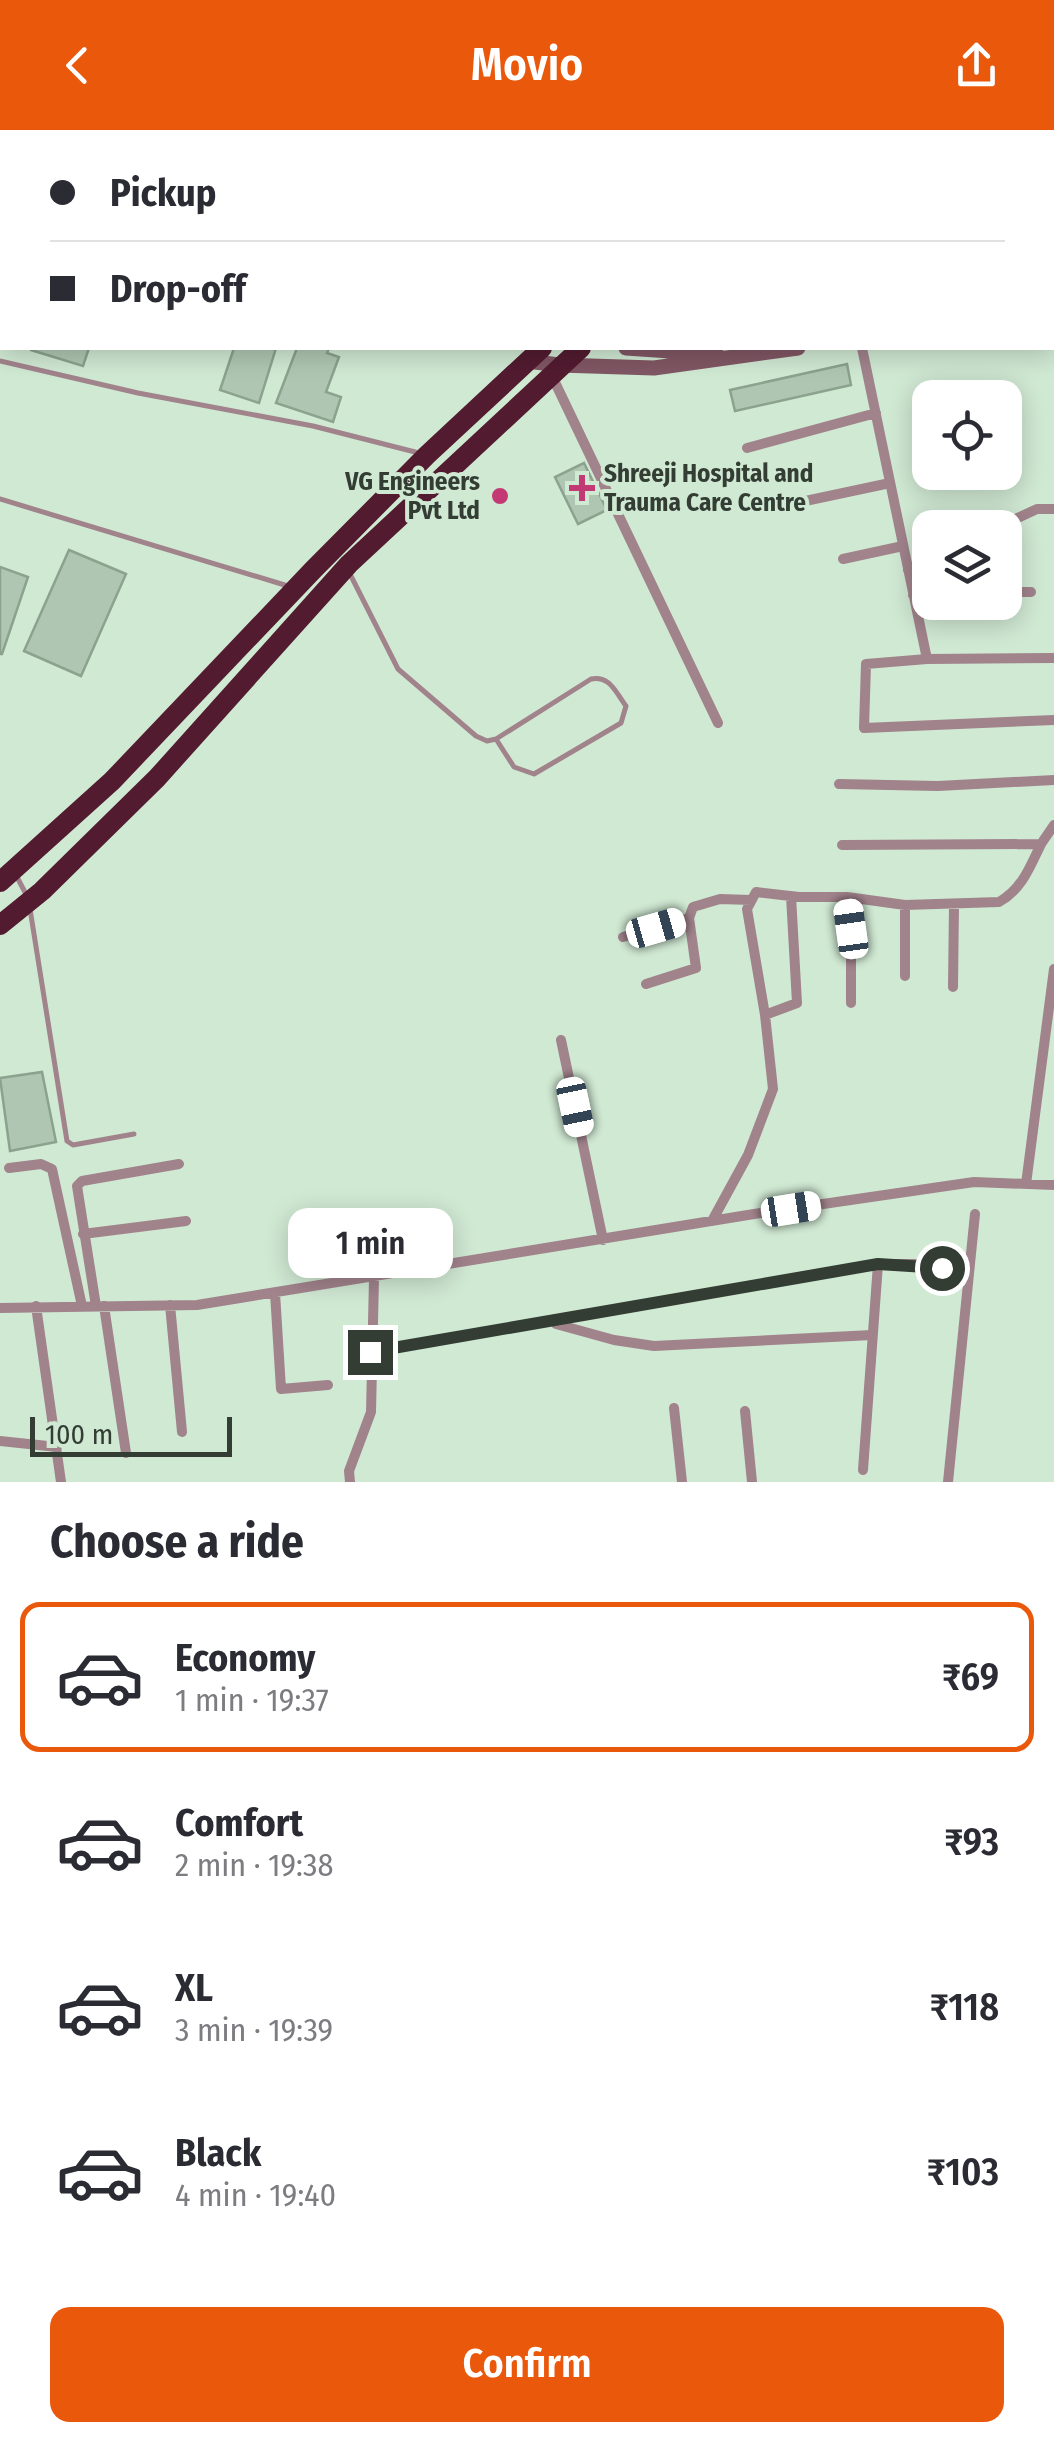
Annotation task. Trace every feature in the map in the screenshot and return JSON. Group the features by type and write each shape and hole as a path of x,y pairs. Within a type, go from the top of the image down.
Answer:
{"highway":[{"path":"0,924 29,901 156,778 346,567 579,350"},
{"path":"7,876 112,781 295,588 534,354"}],"street":[{"path":"555,369 654,368 784,350"},
{"path":"862,350 912,587"},
{"path":"534,354 555,369 718,724"},
{"path":"747,448 876,413"},
{"path":"782,506 890,483"},
{"path":"1022,516 1038,509 1054,508"},
{"path":"843,559 903,546"},
{"path":"908,570 912,568"},
{"path":"1022,592 1030,592"},
{"path":"919,620 927,659"},
{"path":"1054,658 927,659 866,664 864,728 1054,720"},
{"path":"840,784 938,786 1054,780"},
{"path":"712,1221 748,1155 774,1089 746,909 756,892 905,905 1000,902 1012,895 1054,825"},
{"path":"842,845 1041,844"},
{"path":"765,1014 797,1003 791,896"},
{"path":"847,897 852,1004"},
{"path":"646,984 696,968 689,918 693,907 710,901 751,900"},
{"path":"952,988 954,904"},
{"path":"904,976 905,905"},
{"path":"622,937 689,918"},
{"path":"1026,1184 1054,969"},
{"path":"561,1040 603,1240"},
{"path":"9,1168 41,1164 52,1169 82,1306"},
{"path":"126,1453 76,1186 82,1181 179,1164"},
{"path":"0,1308 197,1305 974,1182 1054,1185"},
{"path":"948,1482 974,1214"},
{"path":"83,1234 186,1221"},
{"path":"370,1352 878,1264 914,1264 969,1272"},
{"path":"863,1470 878,1264"},
{"path":"350,1482 349,1470 371,1412 374,1278"},
{"path":"275,1293 281,1389 328,1386"},
{"path":"36,1306 60,1482"},
{"path":"170,1306 182,1432"},
{"path":"550,1322 614,1340 654,1346 872,1335"},
{"path":"674,1408 682,1482"},
{"path":"745,1411 752,1482"},
{"path":"0,1441 57,1447"}],"lane":[{"path":"0,360 138,393 314,426 427,455"},
{"path":"0,499 295,588"},
{"path":"346,567 398,669 476,736 487,741 496,739 592,679 608,680 626,706 621,723 534,774 514,766 496,739"},
{"path":"7,876 29,901 67,1141 73,1145 134,1134"}],"building":[{"path":"31,350 88,350 83,366"},
{"path":"233,350 275,350 259,403 220,390"},
{"path":"296,350 328,350 327,353 339,357 326,392 341,397 333,422 276,403"},
{"path":"847,364 851,385 735,411 730,390"},
{"path":"584,463 607,510 578,524 555,477"},
{"path":"69,550 126,574 81,676 24,651"},
{"path":"0,567 28,577 2,654 0,654"},
{"path":"42,1072 56,1142 10,1151 0,1078"}],"place":[{"name":"Shreeji Hospital and Trauma Care Centre","path":"582,488"},
{"name":"VG Engineers Pvt Ltd","path":"500,496"}],"route":[{"path":"370,1352 878,1264 942,1268"}]}
